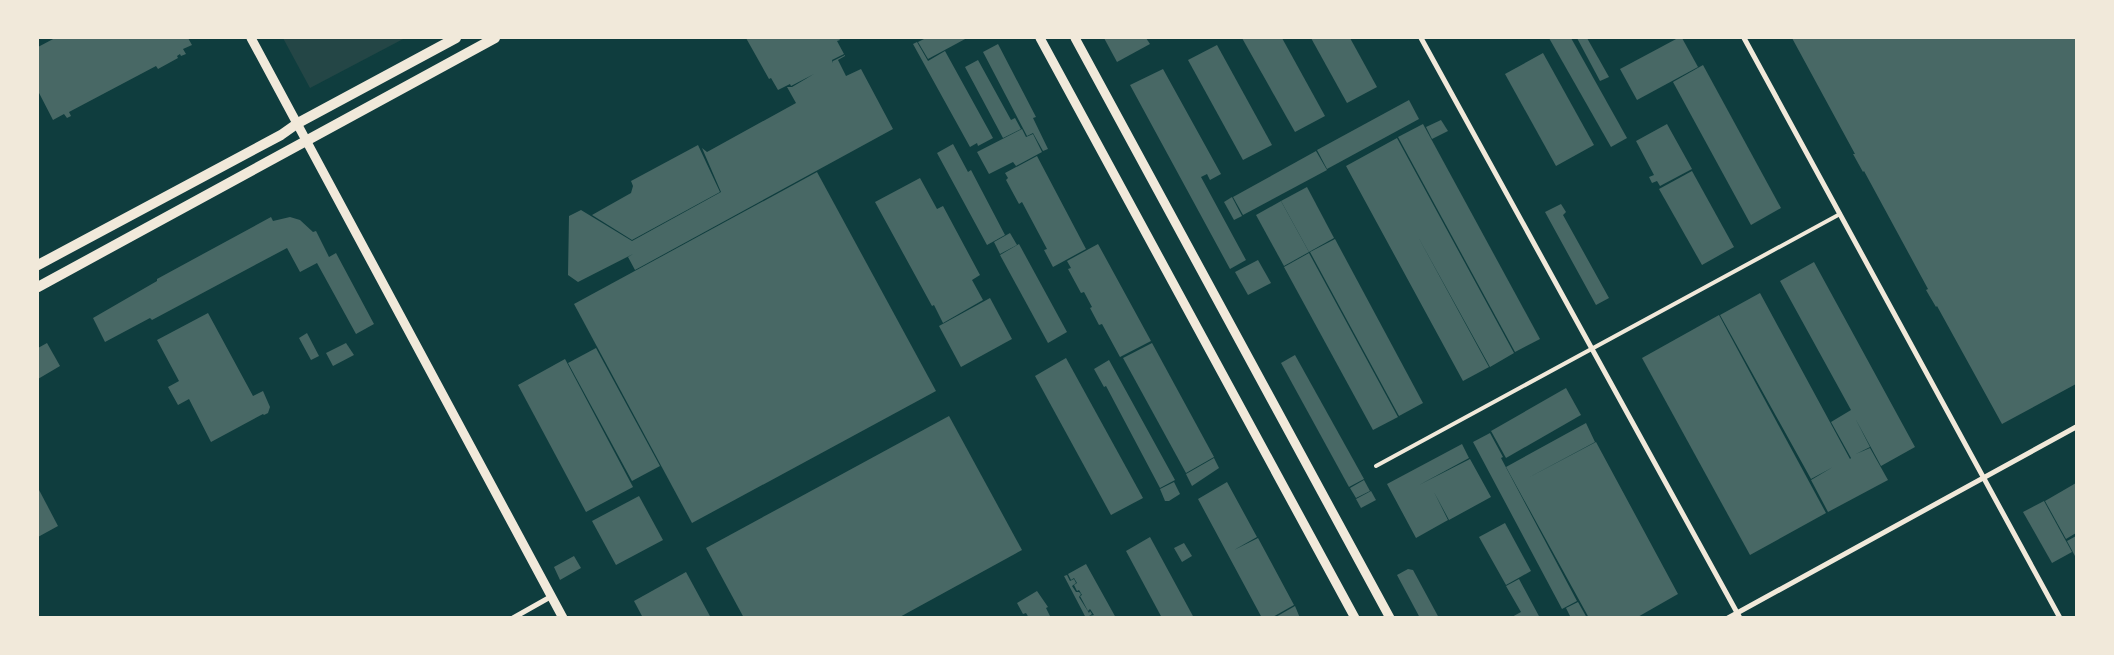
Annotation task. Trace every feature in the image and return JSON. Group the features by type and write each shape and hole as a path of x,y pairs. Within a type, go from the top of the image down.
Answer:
{"main road":[{"path":"38,265 282,135 298,123 456,38"},
{"path":"38,287 495,38"}],"street":[{"path":"252,38 563,618"},
{"path":"1040,38 1355,618"},
{"path":"1075,38 1390,618"},
{"path":"1422,38 1739,615"},
{"path":"1744,38 2060,618"},
{"path":"1728,618 1739,615 2076,427"},
{"path":"513,618 552,596"}],"lane":[{"path":"1376,466 1840,214"}],"shaded area":[{"path":"283,38 405,38 310,88"}],"building":[{"path":"55,38 188,38 192,45 183,49 186,54 181,56 180,54 177,56 178,58 158,69 156,66 69,112 71,116 67,118 64,114 53,120 38,91 38,47"},
{"path":"746,38 839,38 840,40 837,41 844,54 832,60 833,63 833,61 845,55 838,60 846,76 861,69 893,129 635,270 628,257 633,254 578,282 568,275 569,216 581,210 632,241 721,192 702,148 707,152 796,103 787,87 792,87 814,74 791,86 790,84 778,90 771,78 769,79"},
{"path":"926,38 967,38 928,59 918,42"},
{"path":"1104,38 1146,38 1150,44 1117,62"},
{"path":"1242,38 1282,38 1325,116 1295,132"},
{"path":"1311,38 1350,38 1377,87 1347,103"},
{"path":"1549,38 1571,38 1627,138 1611,147"},
{"path":"1577,38 1587,38 1609,77 1600,81"},
{"path":"1678,38 1682,38 1698,67 1637,100 1620,69"},
{"path":"1792,38 2076,38 2076,384 2002,424 1937,306 1926,290 1928,289 1853,154 1855,154"},
{"path":"917,42 928,61 945,51 993,138 978,146 977,143 970,147 913,44"},
{"path":"998,44 1036,117 1033,118 1048,149 1043,151 1033,133 1027,136 983,52"},
{"path":"1217,45 1272,145 1243,160 1188,60"},
{"path":"1543,53 1594,145 1556,166 1505,74"},
{"path":"978,60 1011,120 1015,118 1021,129 1003,138 965,67"},
{"path":"1703,65 1781,208 1751,225 1673,82"},
{"path":"1163,69 1221,174 1210,180 1207,174 1201,177 1246,260 1230,269 1130,85"},
{"path":"1409,100 1419,119 1327,169 1317,150"},
{"path":"1441,120 1448,131 1432,139 1426,127"},
{"path":"1423,124 1540,339 1515,352 1398,137"},
{"path":"1667,124 1692,169 1660,186 1657,181 1652,183 1649,177 1654,175 1636,141"},
{"path":"1022,129 1026,137 1033,134 1042,152 1016,166 1013,162 989,174 977,152"},
{"path":"1397,138 1514,353 1490,367 1417,235 1489,367 1463,381 1346,166"},
{"path":"953,144 968,172 971,170 1005,235 987,245 937,153"},
{"path":"698,145 720,192 632,240 592,215 631,193 633,186 631,181"},
{"path":"1316,151 1327,170 1243,215 1233,197"},
{"path":"1037,156 1086,249 1053,267 1044,250 1047,249 1022,202 1019,204 1006,180 1008,178 1005,173"},
{"path":"1692,171 1734,247 1702,265 1659,189"},
{"path":"817,172 936,391 692,523 574,304"},
{"path":"920,178 937,209 943,206 980,275 972,280 983,300 943,323 875,202"},
{"path":"1307,187 1334,238 1309,252 1281,201"},
{"path":"1232,197 1242,216 1234,220 1224,202"},
{"path":"1281,201 1309,252 1284,266 1256,215"},
{"path":"1561,204 1566,212 1563,215 1609,298 1596,305 1545,212"},
{"path":"271,217 273,221 290,217 300,220 313,232 316,231 329,257 336,253 374,324 356,334 317,263 300,272 287,248 152,320 150,318 105,342 93,318 157,281 157,279"},
{"path":"1010,233 1017,245 1000,254 994,242"},
{"path":"1335,239 1423,403 1399,416 1310,252"},
{"path":"1019,244 1067,332 1048,343 1000,255"},
{"path":"1098,244 1151,341 1120,357 1102,324 1099,325 1084,292 1081,293 1068,269 1071,268 1067,261"},
{"path":"1309,253 1398,417 1373,430 1284,267"},
{"path":"1258,260 1271,283 1248,295 1235,272"},
{"path":"1814,262 1915,447 1881,466 1855,418 1870,447 1856,454 1870,448 1888,480 1828,512 1811,480 1833,467 1811,479 1720,315 1760,293 1850,459 1831,422 1851,410 1780,281"},
{"path":"990,298 1012,339 961,367 939,326"},
{"path":"208,313 253,396 263,391 270,407 268,413 211,442 189,399 178,405 168,387 179,381 157,340"},
{"path":"1719,315 1826,513 1750,555 1642,358"},
{"path":"307,333 319,356 311,360 299,338"},
{"path":"47,343 60,366 38,379 38,348"},
{"path":"346,343 354,355 333,366 326,353"},
{"path":"1152,343 1214,457 1186,473 1123,358"},
{"path":"596,348 660,466 632,481 568,363"},
{"path":"1295,355 1364,479 1349,487 1281,363"},
{"path":"1066,358 1143,498 1111,515 1035,376"},
{"path":"565,359 633,487 586,512 518,385"},
{"path":"1109,360 1175,480 1160,488 1106,386 1104,387 1094,369"},
{"path":"1566,388 1581,415 1506,458 1491,431"},
{"path":"949,416 1022,550 898,618 744,618 706,548"},
{"path":"1586,423 1595,442 1526,479 1596,442 1678,594 1636,618 1589,618 1506,467"},
{"path":"1490,433 1503,457 1501,458 1577,601 1562,609 1473,442"},
{"path":"1462,444 1469,458 1419,485 1470,459 1491,497 1449,520 1434,492 1448,520 1416,538 1387,484"},
{"path":"1214,458 1219,468 1192,486 1186,474"},
{"path":"1364,480 1370,491 1356,498 1350,488"},
{"path":"1174,482 1180,494 1169,501 1165,501 1160,489"},
{"path":"1227,482 1257,537 1234,550 1258,538 1294,605 1271,618 1262,618 1198,499"},
{"path":"2076,483 2076,533 2066,539 2045,501"},
{"path":"38,488 58,526 38,537"},
{"path":"1371,491 1376,500 1361,508 1356,499"},
{"path":"639,496 663,540 616,565 592,521"},
{"path":"2044,501 2072,552 2052,563 2023,512"},
{"path":"1505,523 1531,571 1506,585 1479,537"},
{"path":"2076,536 2076,558 2067,541"},
{"path":"1150,537 1194,618 1162,618 1126,551"},
{"path":"1184,543 1192,556 1182,562 1174,548"},
{"path":"574,556 581,568 560,580 554,567"},
{"path":"1086,564 1116,618 1086,618 1064,576 1067,575 1070,581 1074,579 1076,583 1072,586 1076,592 1081,594 1079,597 1089,613 1090,611 1092,614 1089,616 1094,615 1090,609 1088,611 1080,596 1082,595 1079,590 1077,591 1074,585 1077,583 1074,578 1071,580 1068,574"},
{"path":"1408,569 1413,570 1439,618 1420,618 1397,575"},
{"path":"686,572 711,618 643,618 634,601"},
{"path":"1519,579 1540,618 1510,618 1521,612 1506,586"},
{"path":"1037,591 1048,607 1046,608 1051,618 1029,618 1026,613 1023,614 1017,603"},
{"path":"1578,602 1587,618 1571,618 1566,608"},
{"path":"1295,606 1300,618 1274,618"}]}
